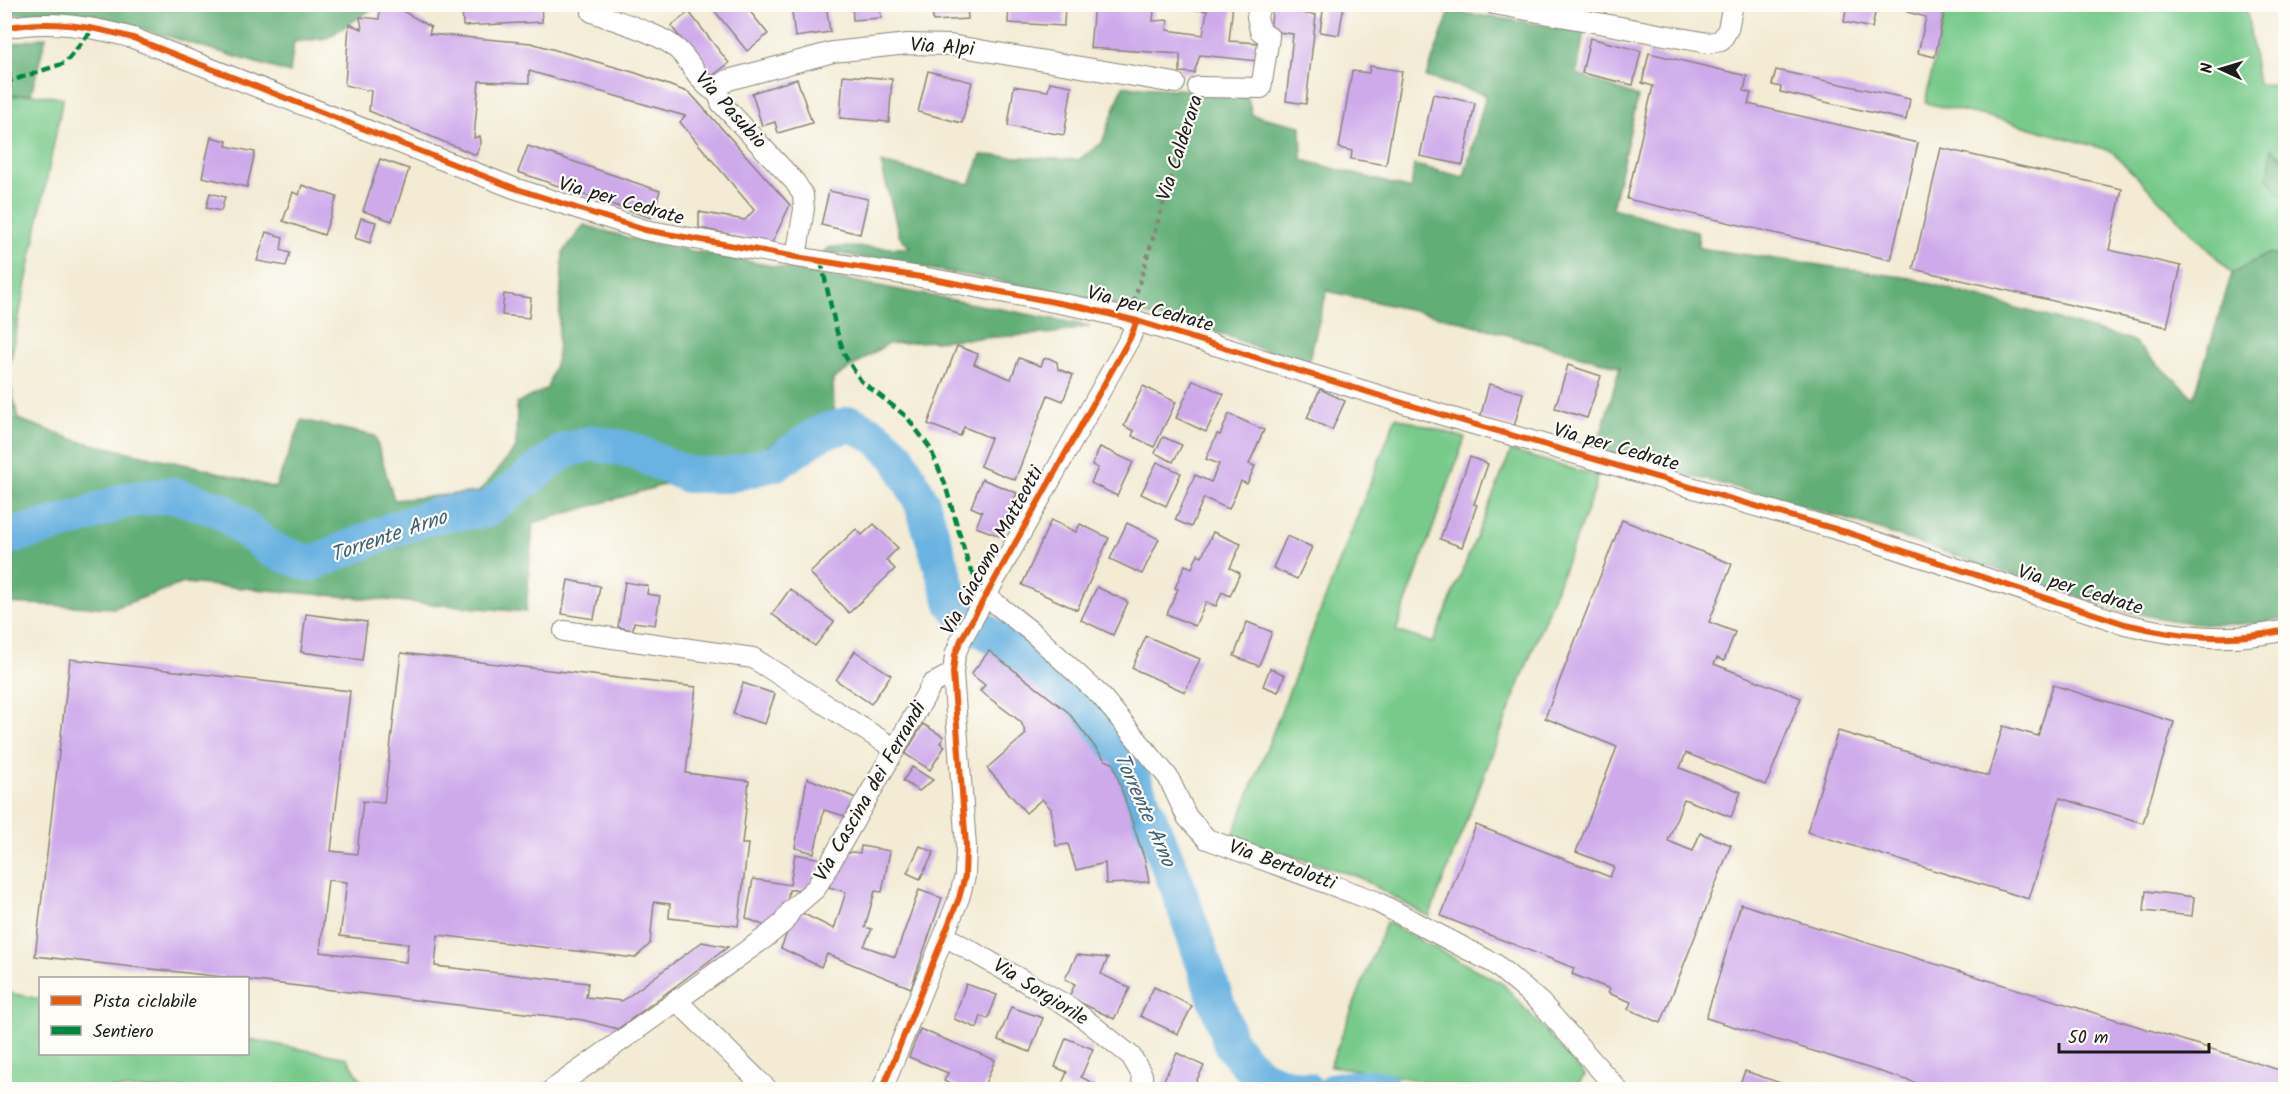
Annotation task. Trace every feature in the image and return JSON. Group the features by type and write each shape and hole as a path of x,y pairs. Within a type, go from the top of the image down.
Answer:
{"street":[{"name":"Via Calderara","path":"1198,87 1261,88 1269,37 1260,31 1257,17 1260,4"},
{"path":"1494,4 1576,12 1708,43 1721,40 1728,29 1732,4"},
{"name":"Via Pasubio","path":"592,12 658,37 677,49 707,88 718,93 721,103 795,182 803,195 804,209 795,257"},
{"name":"Via per Cedrate","path":"4,28 57,24 94,27 133,38 514,188 645,230 933,279 1133,320 1449,417 1848,533 2125,624 2168,635 2209,638 2286,630"},
{"name":"Via Alpi","path":"718,93 721,85 728,80 833,52 908,44 950,45 1175,83"},
{"name":"Via Giacomo Matteotti","path":"882,1089 945,936 959,898 964,876 966,846 953,673 955,655 961,639 1131,338 1133,320"},
{"name":"Via Bertolotti","path":"983,602 1033,633 1101,696 1168,777 1186,817 1207,839 1375,901 1495,964 1540,1003 1618,1089"},
{"path":"564,631 753,658 894,749"},
{"name":"Via Cascina dei Ferrandi","path":"552,1089 783,923 792,909 816,888 932,684 953,673"},
{"name":"Via Sorgiorile","path":"945,936 1071,1008 1131,1056 1142,1075 1143,1089"},
{"path":"676,1000 768,1089"}],"green space":[{"path":"5,4 370,4 371,10 327,38 294,42 290,73 97,15 5,14"},
{"path":"1946,5 2246,5 2258,84 2285,85 2285,161 2272,149 2279,194 2285,198 2285,260 2269,253 2232,273 2111,151 2003,120 1925,103"},
{"path":"1450,11 1584,31 1577,74 1638,97 1612,208 1697,231 1699,248 1910,278 2131,340 2194,397 2232,273 2269,253 2285,260 2285,618 2251,623 2218,624 2153,617 2057,590 1853,521 1596,451 1620,367 1456,320 1327,291 1307,367 1225,335 1144,314 995,280 824,251 831,247 910,248 899,235 881,163 970,184 981,155 1078,160 1102,143 1123,86 1247,93 1252,115 1301,126 1302,160 1411,189 1414,165 1464,177 1486,95 1426,77"},
{"path":"46,37 31,94 5,97 5,45"},
{"path":"31,94 63,98 8,372 18,419 5,423 5,97"},
{"path":"2272,149 2285,161 2285,198 2279,194 2268,177"},
{"path":"584,225 640,241 1090,326 1058,333 887,344 833,379 834,410 735,464 533,523 526,612 184,583 114,608 5,603 5,497 12,496 5,423 18,419 78,441 202,468 275,488 302,420 375,436 394,500 479,492 516,448 517,403 547,389 557,358 563,252"},
{"path":"1396,417 1465,438 1396,631 1433,643 1511,451 1597,476 1595,489 1429,917 1359,877 1254,844 1233,835"},
{"path":"1386,922 1503,984 1585,1075 1574,1089 1434,1089 1430,1083 1382,1073 1330,1066"},
{"path":"5,992 39,999 39,1055 249,1055 249,1039 347,1058 367,1089 5,1089"}],"building":[{"path":"462,4 541,4 542,22 463,26"},
{"path":"709,4 744,4 768,34 747,51"},
{"path":"791,4 826,4 830,32 795,37"},
{"path":"852,4 880,4 881,18 853,20"},
{"path":"932,4 967,4 968,19 933,21"},
{"path":"1009,4 1065,4 1064,26 1008,23"},
{"path":"1192,4 1233,4 1229,41 1259,43 1258,61 1200,55 1194,73 1180,72 1180,54 1090,48 1094,5 1154,10 1153,21 1168,20 1167,30 1203,35 1207,11 1192,9"},
{"path":"1273,4 1304,4 1303,13 1316,15 1306,104 1286,101 1293,34 1270,31"},
{"path":"1324,4 1344,4 1339,35 1320,32"},
{"path":"1847,4 1877,4 1872,28 1844,22"},
{"path":"1909,4 1946,4 1935,57 1918,53 1926,17 1907,12"},
{"path":"394,6 431,27 429,34 531,43 636,73 690,93 790,205 772,243 699,228 699,212 745,220 754,210 680,122 685,116 529,71 529,83 479,81 474,138 480,136 481,143 476,155 369,111 371,91 345,85 349,24 362,29 360,17 379,19 380,8"},
{"path":"689,12 729,63 711,77 671,26"},
{"path":"1590,38 1641,51 1633,85 1582,73"},
{"path":"1649,53 1747,76 1744,91 1751,93 1748,104 1918,143 1891,260 1627,199 1653,86 1642,83"},
{"path":"1370,66 1402,71 1386,165 1351,159 1352,151 1339,148 1352,71 1369,73"},
{"path":"1776,70 1910,99 1906,120 1780,92 1781,87 1772,85"},
{"path":"928,71 972,82 962,123 918,112"},
{"path":"843,75 892,79 889,122 840,118"},
{"path":"797,79 812,123 778,133 775,122 762,126 752,93"},
{"path":"1050,82 1072,86 1064,135 1008,126 1014,86 1048,91"},
{"path":"1433,94 1475,103 1463,165 1420,156"},
{"path":"211,137 227,141 226,146 255,152 247,187 202,177"},
{"path":"528,146 660,191 651,218 518,172"},
{"path":"1941,148 2122,189 2109,250 2181,266 2167,327 1913,269"},
{"path":"380,159 409,169 392,221 363,211"},
{"path":"302,185 337,197 324,235 283,221 293,192 299,195"},
{"path":"829,191 868,199 860,234 821,225"},
{"path":"210,193 225,197 221,211 206,208"},
{"path":"361,218 376,222 370,243 355,238"},
{"path":"266,232 283,237 281,250 290,253 286,266 257,261"},
{"path":"504,294 531,298 529,318 502,315"},
{"path":"957,346 978,354 974,364 1011,379 1019,358 1041,366 1044,359 1049,358 1057,362 1058,369 1073,375 1063,401 1048,395 1015,480 980,466 991,438 964,427 960,436 928,424"},
{"path":"1568,365 1601,376 1587,418 1555,408"},
{"path":"1193,380 1224,394 1206,432 1176,418"},
{"path":"1489,384 1523,393 1514,427 1480,418"},
{"path":"1143,386 1176,402 1154,447 1132,436 1134,431 1124,426"},
{"path":"1320,389 1345,401 1332,430 1307,418"},
{"path":"1229,414 1264,430 1249,464 1255,466 1247,484 1241,481 1229,509 1204,498 1191,527 1175,520 1195,475 1211,482 1219,464 1206,459"},
{"path":"1163,437 1182,445 1173,462 1155,453"},
{"path":"1100,447 1133,462 1117,496 1091,483 1098,468 1092,465"},
{"path":"1470,457 1488,464 1462,547 1440,539"},
{"path":"1157,462 1181,473 1166,506 1141,494"},
{"path":"982,479 1017,493 1000,536 976,527 982,512 971,507"},
{"path":"1051,520 1076,532 1080,524 1109,538 1077,610 1022,585"},
{"path":"1622,520 1732,564 1709,622 1735,632 1724,661 1717,658 1714,664 1801,698 1766,785 1686,753 1680,768 1741,792 1731,817 1684,799 1668,841 1693,851 1700,833 1731,845 1661,1023 1628,1009 1631,1002 1608,993 1610,989 1572,974 1574,968 1441,916 1476,825 1610,877 1614,867 1576,852 1617,747 1545,718"},
{"path":"1127,523 1159,539 1142,574 1110,559"},
{"path":"874,524 898,548 886,560 895,569 849,613 810,573 856,529 862,535"},
{"path":"1213,532 1241,544 1230,568 1240,573 1230,596 1222,592 1216,606 1206,602 1195,626 1167,614 1185,565 1192,568 1198,554 1202,556"},
{"path":"1287,536 1312,547 1297,579 1273,568"},
{"path":"568,580 600,586 594,619 562,614"},
{"path":"625,582 648,586 647,594 660,596 655,625 634,622 633,630 618,627"},
{"path":"1097,587 1128,602 1113,635 1081,620"},
{"path":"790,589 834,622 815,646 772,614"},
{"path":"306,614 367,622 362,660 301,652"},
{"path":"1247,622 1272,632 1259,666 1234,656"},
{"path":"1146,636 1200,659 1185,692 1132,668"},
{"path":"855,651 891,675 871,704 836,680"},
{"path":"989,651 1068,712 1105,760 1113,763 1145,861 1149,882 1106,884 1105,863 1076,870 1068,844 1056,846 1051,809 1042,799 1026,813 987,768 1026,734 1021,722 980,691 985,685 971,674"},
{"path":"401,653 696,687 686,773 749,781 742,844 748,844 738,926 669,918 670,904 654,902 650,944 635,958 438,935 435,966 588,983 586,997 622,1001 702,942 728,947 618,1029 583,1020 249,980 249,977 223,977 35,956 70,659 350,691 331,851 357,854 363,801 384,803","holes":["328,880 347,882 340,936 408,944 406,962 320,952"]},
{"path":"1270,668 1285,675 1278,692 1263,686"},
{"path":"743,683 775,694 765,724 733,714"},
{"path":"2053,685 2174,722 2143,823 2060,798 2029,899 1807,832 1838,731 1988,776 2003,726 2038,736"},
{"path":"923,724 944,737 940,743 945,746 930,770 905,754"},
{"path":"912,767 933,780 919,791 903,781"},
{"path":"807,778 856,798 848,817 824,810 814,853 795,848"},
{"path":"861,846 890,851 882,892 875,891 865,927 872,929 864,946 895,957 919,890 942,898 911,988 827,954 821,967 781,948 796,910 834,929 846,892 829,887 833,867 843,855 852,852 860,853"},
{"path":"920,846 934,852 920,879 907,873"},
{"path":"795,854 822,859 809,889 789,890 787,904 770,928 746,918 753,879 790,885"},
{"path":"2146,891 2194,897 2192,916 2144,911"},
{"path":"1741,904 2286,1072 2286,1089 1936,1089 1706,1018"},
{"path":"1077,955 1108,958 1101,974 1130,988 1114,1019 1069,997 1075,984 1065,979"},
{"path":"966,984 997,995 988,1019 981,1016 977,1028 954,1019"},
{"path":"1154,987 1192,1006 1178,1034 1140,1016"},
{"path":"1011,1007 1043,1018 1030,1052 998,1040"},
{"path":"920,1029 995,1060 983,1089 964,1089 944,1081 948,1073 909,1057"},
{"path":"1066,1038 1093,1049 1081,1077 1095,1084 1093,1089 1067,1089 1068,1086 1062,1084 1067,1072 1055,1067"},
{"path":"1177,1053 1204,1066 1192,1089 1160,1088"},
{"path":"1745,1071 1798,1089 1738,1089"}],"waterway":[{"name":"Torrente Arno","path":"4,538 78,518 126,500 173,495 221,510 272,550 311,564 394,529 437,515 486,510 564,451 593,443 631,450 688,475 728,475 776,463 822,432 852,424 875,436 897,456 922,503 953,603 962,615 1055,679 1122,753 1177,885 1231,1044 1247,1064 1271,1081 1306,1090"},
{"name":"Torrente Arno","path":"1336,1090 1370,1087 1383,1090"}],"marked path":[{"path":"4,83 65,63 94,28"},
{"path":"821,261 836,329 845,356 861,381 907,417 930,448 944,481 969,566 986,596"}],"cycle path":[{"path":"4,28 37,24 69,25 133,38 514,188 645,230 933,279 1085,308 1137,321 1449,417 1849,533 2125,624 2205,637 2245,636 2286,630"},
{"path":"882,1090 959,898 965,876 966,846 953,673 955,655 961,640 1130,338 1137,321"}]}
